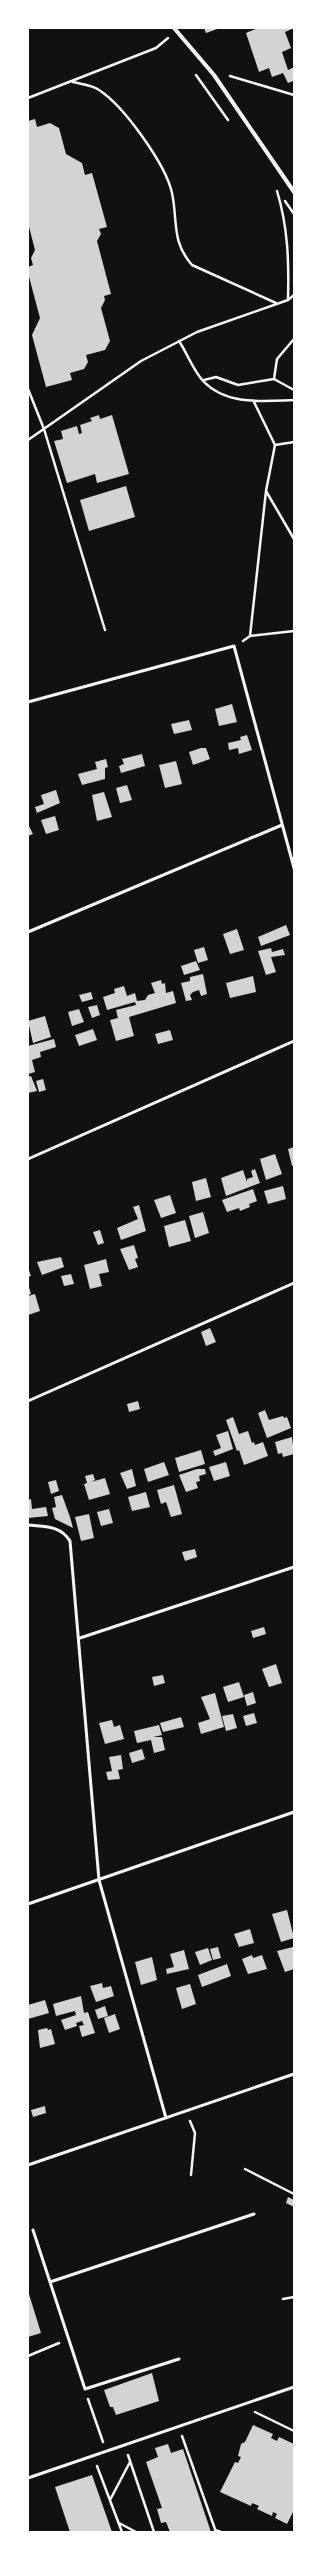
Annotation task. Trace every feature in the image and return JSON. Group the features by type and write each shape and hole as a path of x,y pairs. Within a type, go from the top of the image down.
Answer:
{"street":[{"path":"174,28 214,75 294,192"}],"lane":[{"path":"28,702 234,646 294,868"},
{"path":"28,932 282,824"},
{"path":"28,1158 294,1041"},
{"path":"28,1401 294,1283"},
{"path":"28,1525 54,1528 64,1532 70,1541 80,1638 99,1880 166,2118"},
{"path":"80,1638 294,1567"},
{"path":"28,1904 294,1812"},
{"path":"28,2165 294,2074"},
{"path":"50,2282 254,2214"},
{"path":"33,2230 85,2389 178,2359"},
{"path":"28,2478 294,2387"}],"path":[{"path":"28,98 73,82 156,48 168,38"},
{"path":"214,75 225,74 294,95"},
{"path":"73,82 99,89 119,108 150,147 165,173 172,193 177,240 182,254 192,265 276,303"},
{"path":"276,187 283,210 289,254 288,300"},
{"path":"28,440 141,361 179,341 276,303 288,300 294,295"},
{"path":"274,379 277,359 294,339"},
{"path":"179,341 203,380 224,396 254,402 294,400"},
{"path":"203,380 216,377 238,385 274,379 294,390"},
{"path":"28,392 44,428 105,630"},
{"path":"250,636 266,491 275,445 254,402"},
{"path":"275,445 294,442"},
{"path":"266,491 294,539"},
{"path":"234,646 250,636 294,631"},
{"path":"186,2111 195,2133 191,2175"},
{"path":"245,2169 294,2194"},
{"path":"283,2299 294,2297"},
{"path":"28,2356 69,2340"},
{"path":"85,2389 106,2452"},
{"path":"240,2406 294,2431"},
{"path":"179,2426 215,2531 221,2532"},
{"path":"125,2445 154,2532"},
{"path":"93,2456 122,2532"},
{"path":"110,2500 130,2462"},
{"path":"119,2523 136,2532"}],"building":[{"path":"204,28 220,28 206,33"},
{"path":"258,28 294,28 285,32 291,48 282,52 288,70 294,67 294,84 293,81 288,83 283,73 272,77 269,68 259,72 246,33"},
{"path":"35,119 37,127 50,123 59,128 66,154 82,163 85,175 92,173 107,227 99,229 101,234 97,241 111,294 104,296 105,300 101,308 110,341 105,350 86,355 88,362 84,369 70,373 72,380 46,387 32,335 40,318 28,273 28,267 33,265 31,258 35,250 28,223 28,121"},
{"path":"99,415 100,419 112,415 129,474 97,483 95,474 67,483 54,441 63,439 61,431 77,426 79,434 82,433 80,425 92,421 90,418"},
{"path":"126,486 135,517 89,531 80,500"},
{"path":"232,704 237,722 219,726 215,709"},
{"path":"189,720 192,730 174,734 171,724"},
{"path":"247,735 252,750 239,754 238,748 229,750 228,743 241,740 240,737"},
{"path":"206,748 210,759 193,765 189,752"},
{"path":"142,754 145,766 121,773 119,766 124,764 122,759"},
{"path":"106,759 108,767 105,768 105,779 82,785 78,774 97,769 95,762"},
{"path":"176,761 182,784 165,788 159,765"},
{"path":"127,785 132,800 120,803 116,788"},
{"path":"56,790 60,803 37,813 35,807 44,804 41,795"},
{"path":"104,792 112,817 97,821 92,795"},
{"path":"55,816 59,830 46,834 41,820"},
{"path":"28,824 33,834 28,836"},
{"path":"286,925 290,935 261,946 258,937"},
{"path":"237,929 244,950 230,954 223,934"},
{"path":"204,947 208,960 198,963 194,950"},
{"path":"271,948 272,952 283,949 285,955 271,957 276,972 266,975 258,951"},
{"path":"196,961 200,970 184,975 181,966"},
{"path":"203,974 207,994 201,996 199,990 193,992 190,995 192,1000 186,1001 181,983 190,981 190,977"},
{"path":"253,976 256,992 230,998 226,983"},
{"path":"161,980 162,984 165,983 166,993 173,991 176,1003 129,1017 134,1036 116,1041 110,1020 118,1018 116,1010 136,1005 135,1002 107,1010 103,997 115,993 114,989 124,986 127,996 135,993 137,1001 145,1000 148,995 155,993 151,983"},
{"path":"91,992 93,999 82,1002 79,995"},
{"path":"97,1005 100,1015 92,1018 88,1007"},
{"path":"79,1009 84,1022 72,1026 68,1012"},
{"path":"45,1016 51,1037 33,1043 28,1021"},
{"path":"93,1029 97,1040 79,1046 75,1035"},
{"path":"170,1030 173,1040 158,1044 155,1034"},
{"path":"54,1039 56,1047 40,1052 41,1057 32,1060 35,1072 28,1074 28,1046"},
{"path":"31,1076 37,1091 28,1093 28,1077"},
{"path":"43,1079 46,1090 39,1092 36,1081"},
{"path":"294,1147 294,1165 292,1166 288,1149"},
{"path":"275,1154 282,1174 266,1180 260,1159"},
{"path":"255,1169 260,1183 226,1196 221,1178 243,1170 247,1182 247,1179 253,1177 251,1171"},
{"path":"206,1178 211,1197 196,1201 192,1182"},
{"path":"283,1186 286,1199 268,1204 264,1191"},
{"path":"253,1189 257,1201 249,1204 250,1207 240,1211 239,1208 227,1212 222,1200"},
{"path":"170,1195 176,1213 161,1218 154,1200"},
{"path":"139,1205 146,1231 121,1240 117,1228 138,1219 133,1207"},
{"path":"203,1212 209,1233 195,1238 189,1216"},
{"path":"185,1220 191,1241 169,1247 164,1226"},
{"path":"100,1230 104,1243 98,1245 93,1232"},
{"path":"134,1245 138,1258 135,1259 138,1267 129,1270 120,1249"},
{"path":"61,1257 64,1267 42,1275 37,1262"},
{"path":"106,1259 109,1272 99,1274 102,1286 90,1289 84,1265"},
{"path":"28,1268 31,1276 28,1277"},
{"path":"71,1274 74,1284 64,1286 61,1276"},
{"path":"28,1284 31,1294 28,1295"},
{"path":"35,1294 40,1311 28,1315 28,1296"},
{"path":"210,1328 216,1342 206,1346 201,1332"},
{"path":"138,1401 140,1409 129,1412 127,1404"},
{"path":"265,1410 269,1420 283,1416 284,1418 287,1417 291,1428 267,1438 258,1413"},
{"path":"233,1417 239,1434 248,1431 252,1443 254,1442 255,1445 263,1442 268,1456 244,1465 239,1450 237,1451 226,1420"},
{"path":"228,1431 233,1449 215,1456 213,1451 221,1448 216,1435"},
{"path":"292,1437 294,1454 283,1457 282,1453 278,1454 275,1442"},
{"path":"201,1450 205,1464 179,1472 175,1458"},
{"path":"164,1462 169,1475 148,1482 144,1469"},
{"path":"226,1462 230,1476 214,1481 209,1467"},
{"path":"132,1469 136,1486 127,1489 120,1473"},
{"path":"197,1469 205,1469 206,1474 199,1476 200,1481 196,1482 198,1488 186,1492 179,1475"},
{"path":"93,1474 95,1480 91,1482 105,1478 110,1494 89,1500 84,1484 87,1483 85,1476"},
{"path":"56,1480 59,1491 51,1494 48,1482"},
{"path":"174,1485 182,1514 171,1517 166,1502 161,1504 157,1490"},
{"path":"146,1492 150,1507 132,1511 128,1497"},
{"path":"62,1495 73,1528 55,1519 52,1508 56,1507 54,1497"},
{"path":"31,1499 32,1509 46,1507 48,1516 28,1518 28,1500"},
{"path":"109,1509 113,1523 101,1526 97,1512"},
{"path":"89,1514 94,1538 81,1541 75,1517"},
{"path":"195,1549 197,1557 185,1561 182,1552"},
{"path":"264,1627 266,1634 253,1638 251,1631"},
{"path":"276,1664 282,1683 269,1687 262,1669"},
{"path":"163,1675 165,1683 154,1686 152,1677"},
{"path":"239,1682 244,1697 228,1702 223,1687"},
{"path":"253,1692 256,1703 247,1706 244,1695"},
{"path":"215,1693 224,1727 201,1734 198,1723 210,1719 201,1697"},
{"path":"254,1713 257,1723 246,1726 243,1716"},
{"path":"233,1714 237,1728 226,1731 222,1716"},
{"path":"181,1717 184,1727 163,1732 160,1723"},
{"path":"112,1720 114,1727 120,1725 124,1739 105,1744 99,1723"},
{"path":"159,1725 162,1735 153,1737 162,1737 165,1750 154,1753 151,1740 137,1743 134,1731"},
{"path":"142,1749 145,1759 132,1763 129,1753"},
{"path":"121,1755 123,1769 118,1770 120,1779 108,1780 106,1772 112,1771 109,1757"},
{"path":"287,1910 294,1938 281,1942 272,1914"},
{"path":"250,1929 254,1943 239,1947 234,1934"},
{"path":"218,1947 221,1958 213,1960 210,1949"},
{"path":"293,1947 294,1969 285,1972 277,1951"},
{"path":"208,1948 212,1960 200,1965 195,1952"},
{"path":"184,1950 189,1969 167,1974 166,1969 174,1967 170,1954"},
{"path":"252,1955 253,1958 262,1955 267,1969 248,1974 242,1959"},
{"path":"152,1957 157,1980 141,1985 135,1962"},
{"path":"227,1964 231,1976 202,1987 198,1975"},
{"path":"102,1983 103,1988 111,1986 114,1996 96,2002 90,1986"},
{"path":"190,1984 196,2004 182,2009 176,1988"},
{"path":"81,1996 84,2013 88,2012 95,2033 82,2037 79,2026 84,2025 82,2021 76,2023 77,2026 65,2030 61,2020 76,2015 75,2011 56,2016 53,2004"},
{"path":"45,2000 49,2013 28,2019 28,2005"},
{"path":"105,2006 108,2016 98,2019 95,2010"},
{"path":"115,2014 120,2029 109,2033 104,2018"},
{"path":"47,2028 48,2030 51,2029 55,2044 40,2048 38,2030"},
{"path":"45,2106 46,2113 33,2117 31,2110"},
{"path":"288,2197 294,2200 294,2207 286,2203"},
{"path":"28,2291 41,2333 28,2337"},
{"path":"152,2373 159,2401 116,2415 113,2407 110,2407 104,2390"},
{"path":"253,2425 273,2434 271,2438 277,2441 279,2437 294,2444 294,2510 287,2524 275,2518 277,2514 273,2512 272,2516 257,2509 259,2506 252,2503 251,2506 220,2492 235,2462 238,2463 241,2457 238,2456 241,2444 245,2442"},
{"path":"168,2444 171,2453 183,2449 211,2532 170,2532 166,2522 161,2523 157,2509 162,2508 146,2462 158,2457 155,2448"},
{"path":"92,2475 112,2532 70,2532 55,2487"}]}
